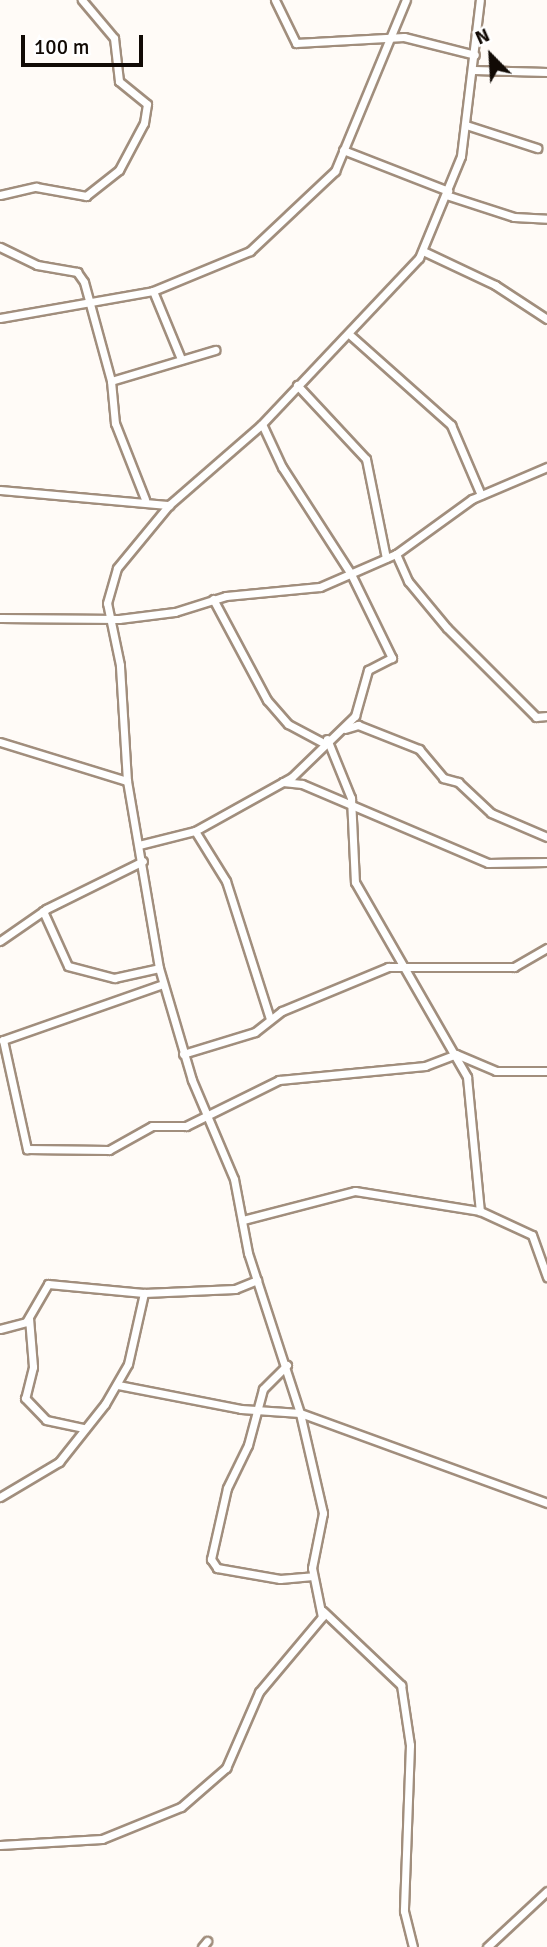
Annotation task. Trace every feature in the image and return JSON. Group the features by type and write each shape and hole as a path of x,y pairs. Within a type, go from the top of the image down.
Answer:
{"street":[{"path":"0,195 36,187 86,196 119,170 144,123 147,104 119,81 114,38 82,0"},
{"path":"275,0 296,43 390,36 444,42 475,55"},
{"path":"0,318 89,298 153,291 250,251 329,180 344,150 405,0"},
{"path":"413,1947 404,1911 410,1745 401,1685 323,1611 313,1576 323,1513 300,1413 287,1365 257,1280 229,1164 206,1116 183,1054 159,968 143,861 127,781 120,665 106,615 117,568 169,505 262,424 297,385 403,282 423,251 447,193 466,125 480,0"},
{"path":"474,70 547,72"},
{"path":"466,125 537,148"},
{"path":"344,150 447,193 514,217 547,219"},
{"path":"0,247 37,265 77,272 89,298 111,381 115,423 145,499"},
{"path":"423,251 495,285 547,319"},
{"path":"153,291 181,359"},
{"path":"349,334 451,425 481,495"},
{"path":"111,381 215,350"},
{"path":"297,385 366,459 386,558"},
{"path":"262,424 282,467 351,574 392,658 367,671 360,708 342,730"},
{"path":"0,618 163,614 213,599 320,587 396,554 481,495 547,467"},
{"path":"0,490 145,499 169,505"},
{"path":"396,554 408,581 447,628 536,717 547,716"},
{"path":"213,599 267,700 288,724 324,741 351,808 355,882 456,1054 470,1092 480,1211"},
{"path":"139,845 195,831 283,782 324,741 342,730 358,725 419,749 443,778 458,782 491,813 547,836"},
{"path":"0,742 127,781"},
{"path":"283,782 302,784 351,808 488,863 547,862"},
{"path":"195,831 226,881 270,1019"},
{"path":"0,941 43,911 143,861"},
{"path":"43,911 68,966 114,978 159,968"},
{"path":"183,1054 256,1032 270,1019 405,964 433,970 514,967 547,948"},
{"path":"163,984 3,1040 23,1142 33,1153 98,1152 152,1126 180,1127 279,1080 425,1066 456,1054 496,1071 547,1071"},
{"path":"243,1220 355,1191 480,1211 532,1235 547,1278"},
{"path":"85,1429 46,1420 25,1398 33,1367 30,1318 48,1284 144,1293 235,1289 257,1280"},
{"path":"0,1497 60,1462 118,1385 144,1293"},
{"path":"0,1329 30,1318"},
{"path":"287,1365 265,1384 259,1410 227,1488 211,1559 217,1568 280,1579 313,1576"},
{"path":"118,1385 259,1410 300,1413 546,1502"},
{"path":"0,1845 102,1839 181,1807 226,1768 259,1692 318,1625 323,1611"},
{"path":"487,1947 547,1891"}]}
